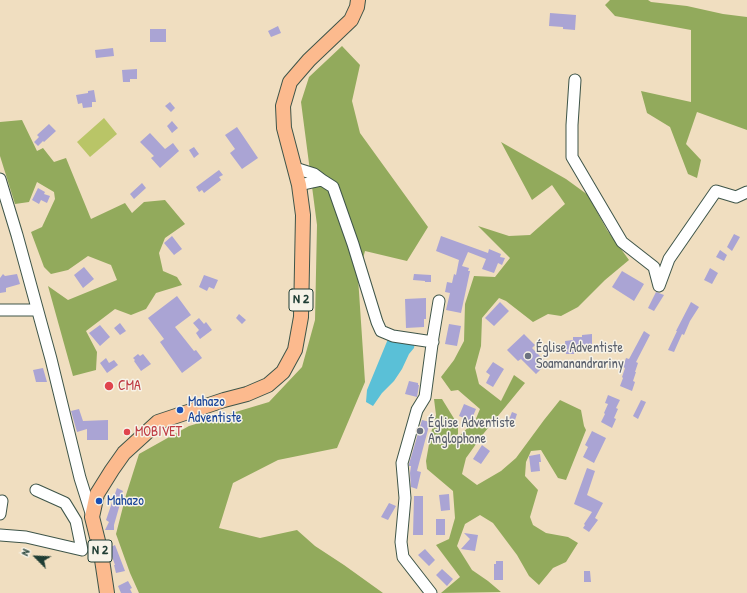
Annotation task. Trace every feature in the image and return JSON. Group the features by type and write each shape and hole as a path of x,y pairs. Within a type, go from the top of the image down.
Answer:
{"main road":[{"name":"N 2","path":"109,590 92,517 97,494 128,448 158,422 247,394 268,385 283,372 295,350 301,317 304,215 300,185 284,128 283,106 290,82 309,60 351,20 358,7 358,0"}],"street":[{"path":"575,80 572,125 572,157 622,242 654,267 659,286 669,259 716,191 736,196 747,192"},
{"path":"295,168 314,174 333,187 381,331 393,336 432,342"},
{"path":"0,179 57,380 80,478 92,517"},
{"path":"300,185 322,180"},
{"path":"431,593 403,557 401,542 405,498 402,463 418,410 425,397 439,301"},
{"path":"0,310 37,310"},
{"path":"36,490 66,503 76,521 82,550"},
{"path":"0,514 2,501"},
{"path":"0,535 26,537 101,553"}],"green space":[{"path":"610,0 648,0 651,2 687,6 723,14 747,17 747,130 697,112 686,144 701,160 697,178 688,174 670,127 647,113 641,91 691,102 691,30 615,16 605,5"},
{"path":"342,46 360,65 352,101 360,133 428,227 407,261 365,251 358,277 365,382 337,448 278,460 233,483 219,528 260,538 297,530 315,546 383,593 139,593 116,534 139,454 189,426 269,402 302,367 315,320 317,225 301,102 309,77"},
{"path":"104,118 117,134 90,157 77,142"},
{"path":"22,120 37,151 43,148 54,162 66,158 91,219 125,203 132,213 144,202 165,200 185,224 165,238 159,253 163,271 177,277 182,285 156,293 146,309 131,315 115,309 86,331 97,352 96,370 73,376 48,286 68,300 117,280 111,265 88,256 68,270 51,274 44,267 31,232 42,227 55,199 54,192 37,182 29,202 15,204 0,156 0,122"},
{"path":"501,142 566,179 588,195 607,230 629,260 605,280 578,307 561,316 548,314 533,322 506,301 499,298 482,318 481,346 475,368 479,384 501,401 514,375 525,383 484,433 466,458 462,474 477,485 501,471 516,458 560,400 581,410 586,430 566,480 558,478 541,450 531,451 526,462 525,476 538,490 530,517 533,525 546,533 568,537 578,543 566,562 553,568 539,585 529,576 517,555 493,523 480,515 465,524 457,546 472,570 501,592 441,593 460,577 436,545 449,539 455,518 453,491 427,469 426,461 436,415 434,399 442,399 458,425 458,437 475,421 480,409 458,390 451,391 441,377 454,360 464,341 465,304 474,276 495,277 510,258 478,226 509,236 530,235 565,204 552,185 532,200"}],"water":[{"path":"388,339 415,342 414,348 394,381 382,393 373,406 366,402 367,390"}],"building":[{"path":"550,13 576,15 575,30 549,26"},
{"path":"278,26 281,33 271,37 268,31"},
{"path":"150,29 166,29 166,42 150,42"},
{"path":"113,48 114,56 96,58 95,50"},
{"path":"137,69 137,79 130,79 130,82 123,82 122,70"},
{"path":"94,90 96,102 92,102 92,107 83,108 82,103 78,104 76,95 88,93 88,91"},
{"path":"170,102 175,108 171,112 165,106"},
{"path":"172,121 178,128 172,133 167,126"},
{"path":"49,124 56,131 38,146 34,142 39,137 37,135"},
{"path":"237,127 258,158 242,169 230,153 235,149 225,135"},
{"path":"150,133 165,149 173,143 179,151 160,168 151,158 154,156 140,142"},
{"path":"194,147 199,154 194,158 189,150"},
{"path":"219,170 223,175 219,177 221,180 204,193 202,190 199,192 196,187"},
{"path":"142,183 146,188 134,199 130,194"},
{"path":"38,188 45,192 44,194 50,196 47,203 41,200 39,204 32,200"},
{"path":"734,234 740,237 732,251 727,247"},
{"path":"172,236 182,249 174,255 164,243"},
{"path":"441,236 488,253 489,249 501,254 500,257 505,258 502,265 498,263 494,273 482,269 486,259 468,252 462,266 469,268 468,271 470,271 461,313 446,310 450,293 445,292 447,282 452,283 454,274 456,275 459,260 436,251"},
{"path":"720,250 727,255 724,261 716,257"},
{"path":"84,267 94,279 83,288 74,275"},
{"path":"710,268 718,273 712,284 704,280"},
{"path":"622,271 644,284 634,301 612,287"},
{"path":"3,274 5,276 17,274 20,284 6,288 6,292 0,293 0,278"},
{"path":"414,274 431,275 431,282 413,280"},
{"path":"204,275 218,280 214,289 209,287 207,291 199,287"},
{"path":"656,292 664,295 654,311 648,308"},
{"path":"177,296 191,315 175,327 194,351 196,350 202,358 182,373 160,342 164,339 148,318"},
{"path":"426,298 426,319 424,319 424,327 406,328 405,299"},
{"path":"500,302 509,311 494,326 485,318"},
{"path":"691,302 699,307 690,321 684,335 682,334 674,352 668,350 676,331"},
{"path":"239,314 246,320 242,324 236,318"},
{"path":"199,318 204,324 206,322 212,330 200,339 196,333 199,330 193,323"},
{"path":"120,323 126,331 120,335 114,328"},
{"path":"449,324 461,326 457,346 445,344"},
{"path":"100,325 110,337 100,346 89,333"},
{"path":"644,331 650,335 636,362 638,363 632,391 620,386 625,368 623,367 626,358 629,359"},
{"path":"524,334 535,345 532,348 547,363 536,374 521,359 518,361 507,350"},
{"path":"592,334 592,348 583,348 583,351 574,351 574,354 566,354 565,341 573,340 573,337 582,337 582,335"},
{"path":"138,354 140,356 143,354 151,364 141,371 133,358"},
{"path":"106,358 109,363 114,360 118,365 107,373 100,363"},
{"path":"493,362 504,369 493,387 486,383 490,375 486,372"},
{"path":"43,368 47,382 36,382 33,370"},
{"path":"409,381 418,383 419,385 417,397 405,394"},
{"path":"608,395 620,400 616,408 618,409 614,418 616,419 612,428 601,422 608,404 605,403"},
{"path":"641,400 646,402 638,419 633,416"},
{"path":"464,404 476,409 471,421 459,416"},
{"path":"79,409 83,421 108,420 108,440 87,440 87,429 77,432 71,411"},
{"path":"512,412 517,414 514,423 508,422"},
{"path":"422,420 430,422 417,471 421,472 417,489 411,487 411,466 409,466 409,464"},
{"path":"592,431 606,438 594,463 583,457 588,447 585,445"},
{"path":"482,445 490,451 481,464 473,459"},
{"path":"540,454 540,471 531,472 529,456"},
{"path":"587,468 595,471 587,495 603,503 595,518 598,520 589,532 583,528 592,512 574,504"},
{"path":"117,488 123,491 118,504 120,504 114,530 105,530 109,522 106,520"},
{"path":"449,494 450,510 441,511 439,495"},
{"path":"414,496 423,496 423,535 413,535"},
{"path":"389,503 396,506 388,520 381,517"},
{"path":"436,519 445,519 445,535 436,535"},
{"path":"464,533 478,535 475,551 461,549 470,539"},
{"path":"115,545 125,571 116,573 109,548"},
{"path":"425,549 435,560 429,566 418,555"},
{"path":"496,561 503,561 503,580 494,580 494,564 496,564"},
{"path":"442,569 453,579 447,586 436,575"},
{"path":"584,571 590,571 591,582 584,582"},
{"path":"128,581 132,588 130,589 132,593 121,593 118,586"}],"place":[{"name":"Église Adventiste Soamanandrariny","path":"528,356"},
{"name":"CMA","path":"109,386"},
{"name":"Mahazo Adventiste","path":"180,410"},
{"name":"Église Adventiste Anglophone","path":"420,431"},
{"name":"MOBIVET","path":"127,432"},
{"name":"Mahazo","path":"99,501"}]}
